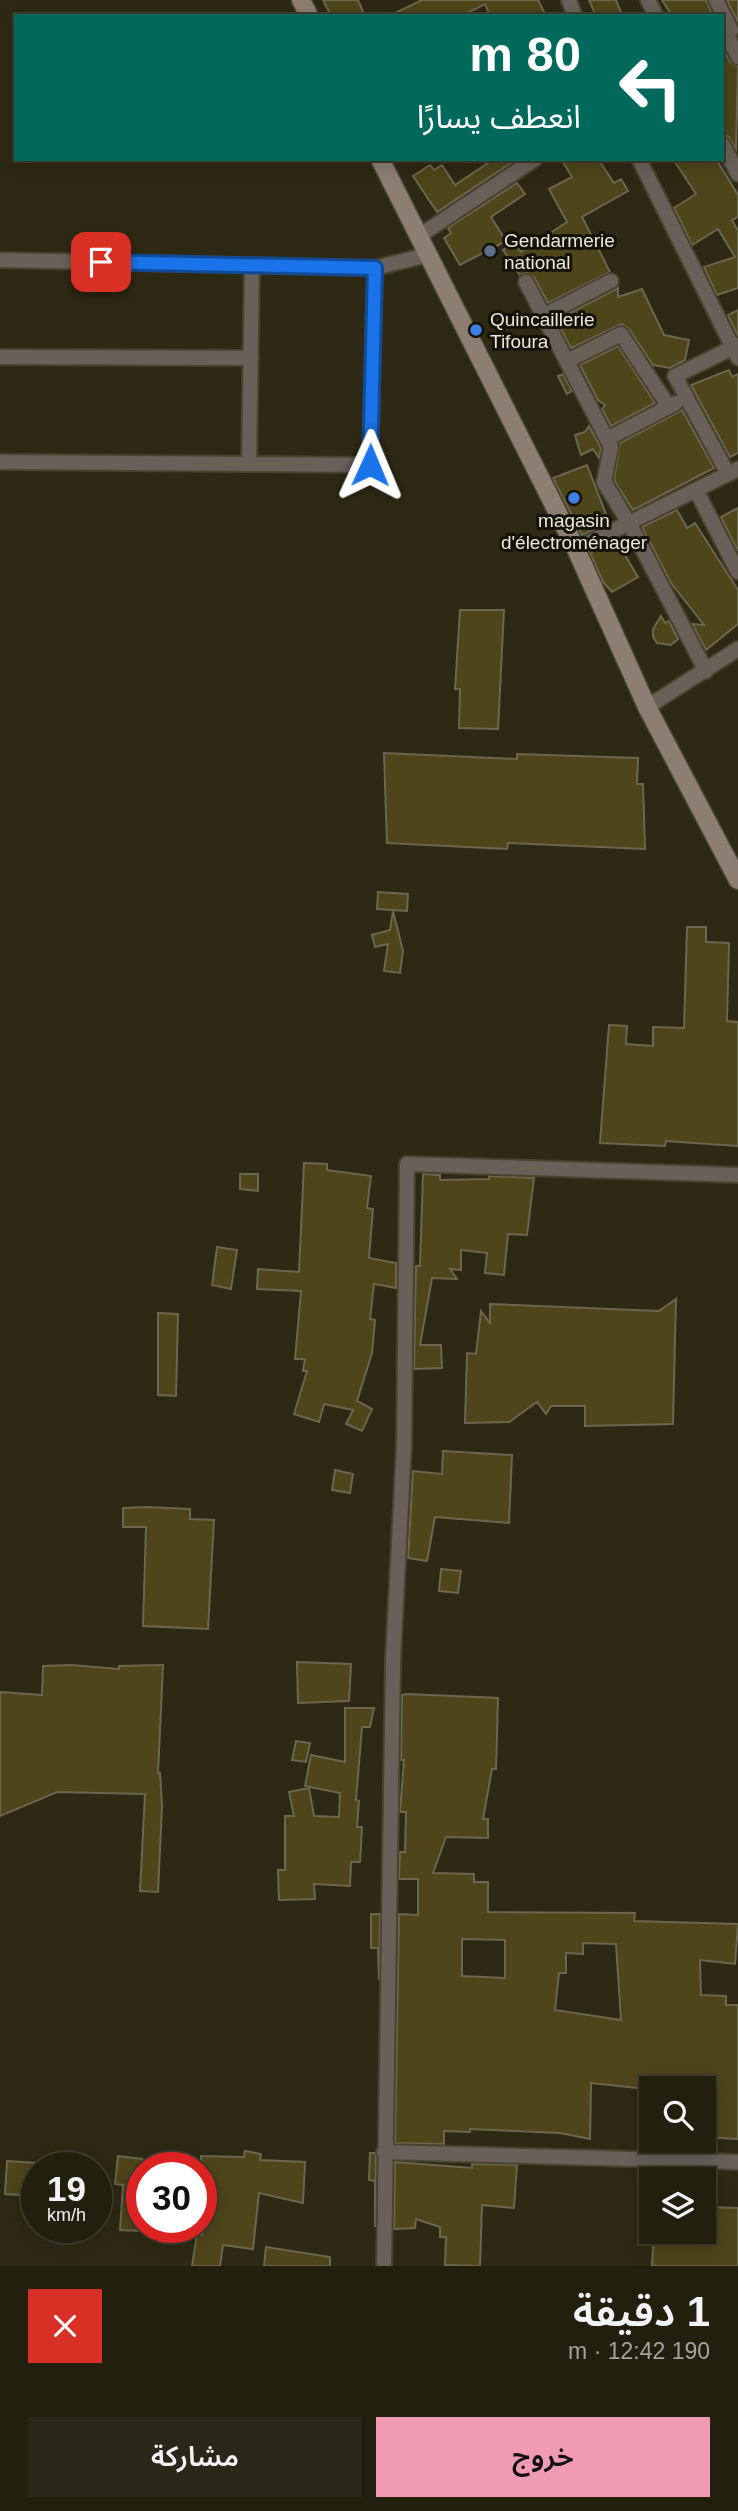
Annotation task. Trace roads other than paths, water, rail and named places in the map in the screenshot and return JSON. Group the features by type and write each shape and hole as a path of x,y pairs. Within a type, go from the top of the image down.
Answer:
{"main road":[{"path":"381,161 576,549 647,707 738,880"}],"street":[{"path":"730,31 738,57"},
{"path":"724,147 738,174"},
{"path":"418,236 532,161"},
{"path":"576,549 733,471 675,376 736,350 640,161"},
{"path":"0,260 375,268 427,255"},
{"path":"249,464 253,265"},
{"path":"0,462 370,465 375,268"},
{"path":"544,316 611,281"},
{"path":"526,282 611,447 604,482 629,523 706,671"},
{"path":"567,361 621,334 669,407"},
{"path":"0,357 251,358"},
{"path":"607,439 687,398"},
{"path":"696,490 738,572"},
{"path":"647,707 738,649"},
{"path":"384,2266 393,1659 404,1446 407,1164 738,1175"},
{"path":"384,2152 738,2162"}],"place":[{"name":"Gendarmerie national","path":"490,251"},
{"name":"Quincaillerie Tifoura","path":"476,330"},
{"name":"magasin d'électroménager","path":"574,498"}]}
